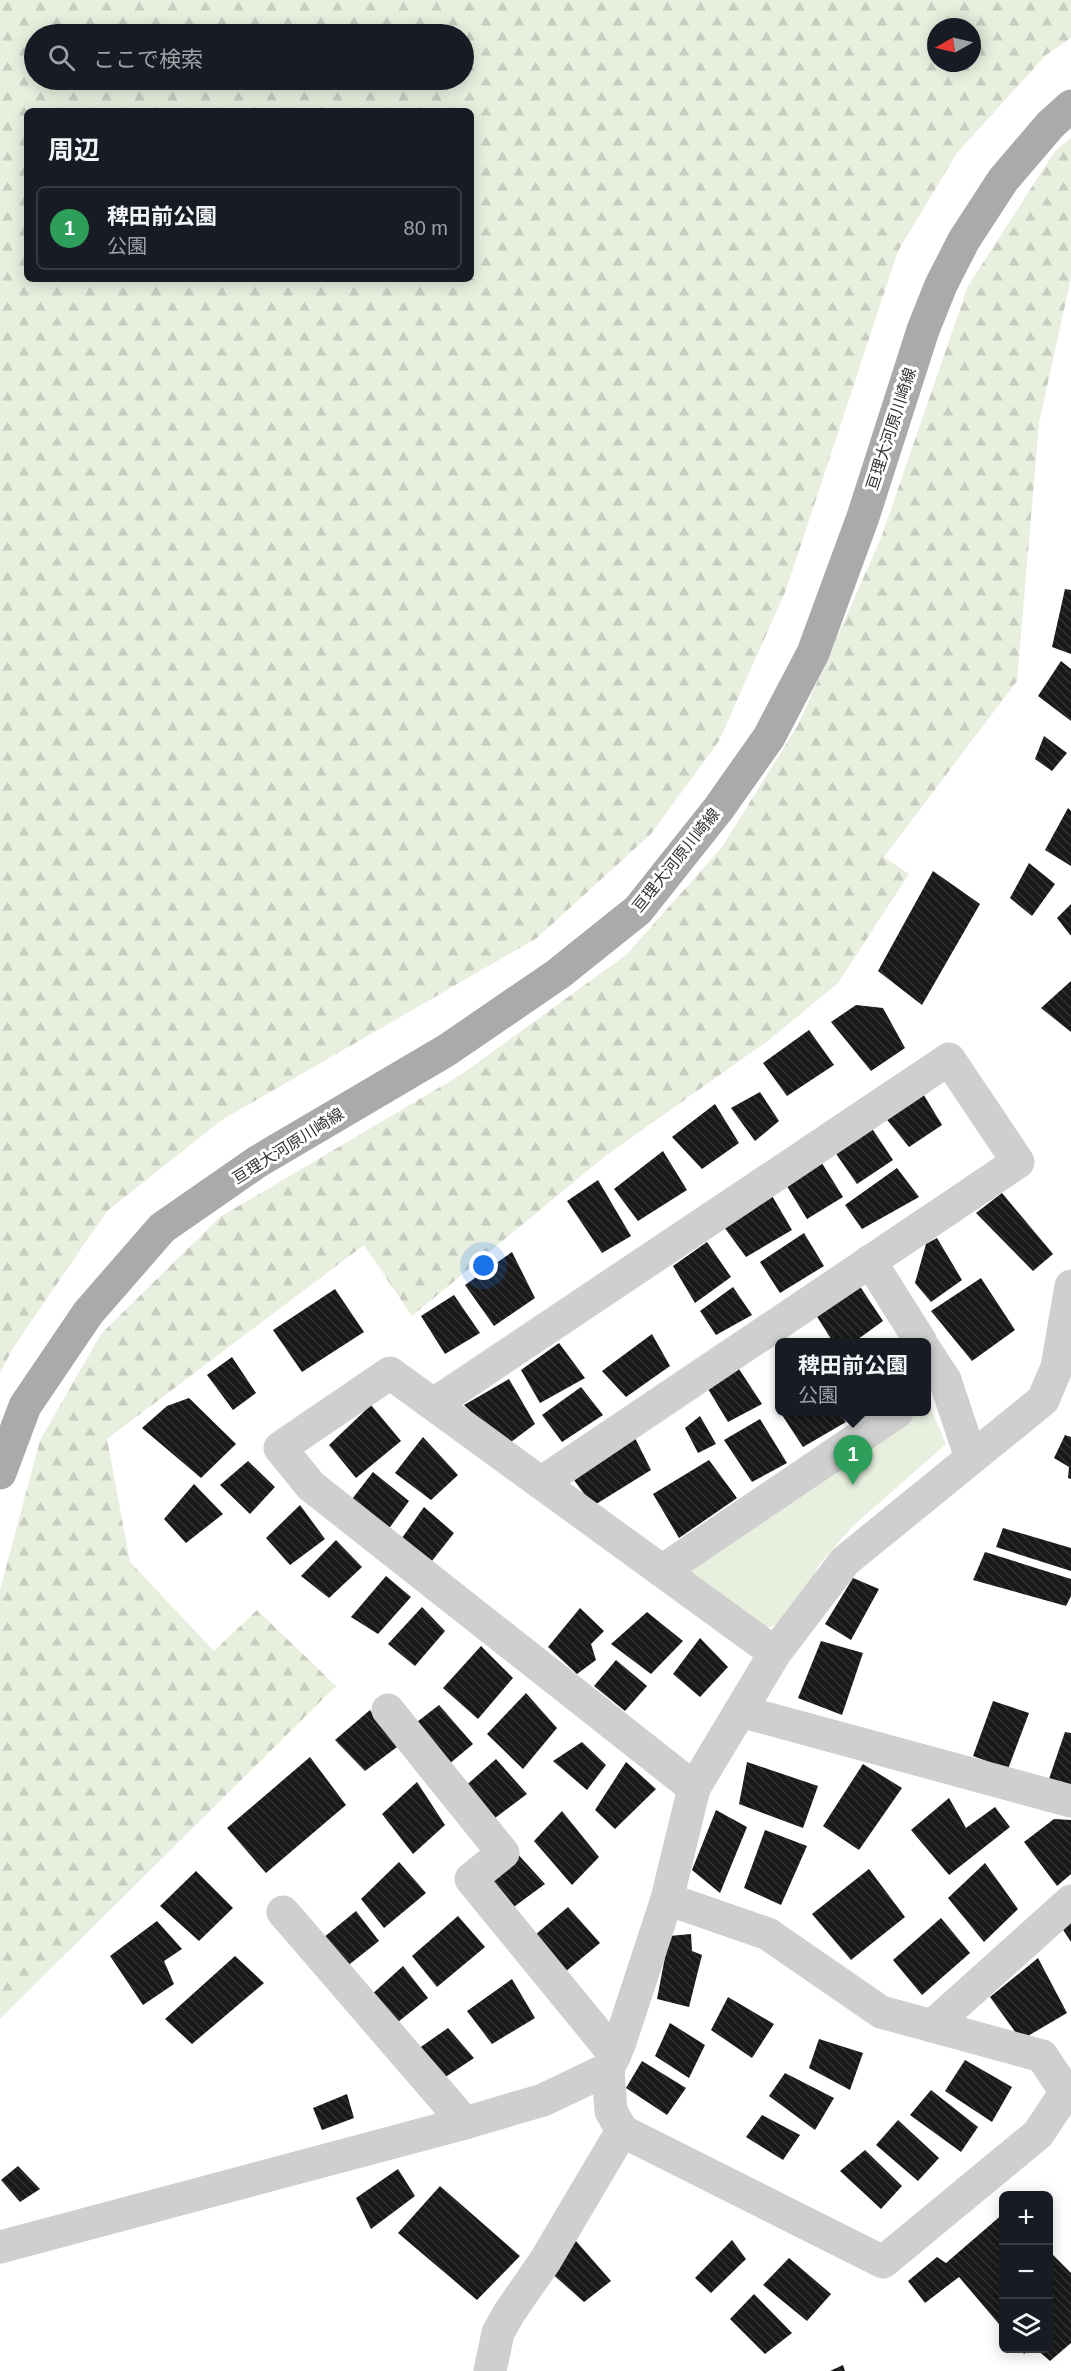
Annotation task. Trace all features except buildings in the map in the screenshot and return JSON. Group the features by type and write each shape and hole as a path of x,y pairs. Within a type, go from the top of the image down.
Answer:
{"main road":[{"name":"亘理大河原川崎線","path":"0,1473 25,1406 88,1313 162,1228 257,1162 447,1050 558,974 638,910 719,808 769,737 813,653 863,517 923,330 941,285 964,240 1003,180 1050,125 1071,106"}],"street":[{"path":"434,1404 949,1059 1017,1162 541,1483"},
{"path":"870,1261 918,1338"},
{"path":"667,1899 768,1934 881,2012 1042,2056 1069,2093 1038,2134 884,2262 622,2131 611,2111 611,2062 667,1899 694,1788 775,1653 845,1561 1043,1400 1057,1367 1071,1286"},
{"path":"931,1367 936,1386 970,1458"},
{"path":"694,1788 311,1486 280,1448 390,1373 775,1653"},
{"path":"662,1570 891,1416"},
{"path":"388,1710 503,1853 471,1879 611,2062"},
{"path":"740,1711 1071,1800"},
{"path":"932,2026 1071,1901"},
{"path":"283,1912 465,2124"},
{"path":"0,2247 465,2124 543,2100 611,2062"},
{"path":"490,2371 498,2332 508,2313 545,2261 622,2131"}],"green space":[{"path":"0,0 1071,0 1071,38 1046,55 957,153 898,251 786,590 719,741 651,834 537,938 222,1120 107,1211 13,1348 0,1373"},
{"path":"1071,138 1071,278 1039,423 1017,681 884,857 909,874 838,983 769,1040 604,1157 412,1316 364,1245 107,1439 130,1562 214,1651 257,1610 336,1686 0,2019 0,1590 40,1440 101,1334 220,1217 462,1074 626,955 722,847 798,725 881,538 968,286 1055,151"},
{"path":"931,1409 946,1444 853,1526 819,1565 788,1622 766,1628 682,1570 908,1416 931,1416"}],"place":[{"name":"稗田前公園","path":"853,1485"}]}
